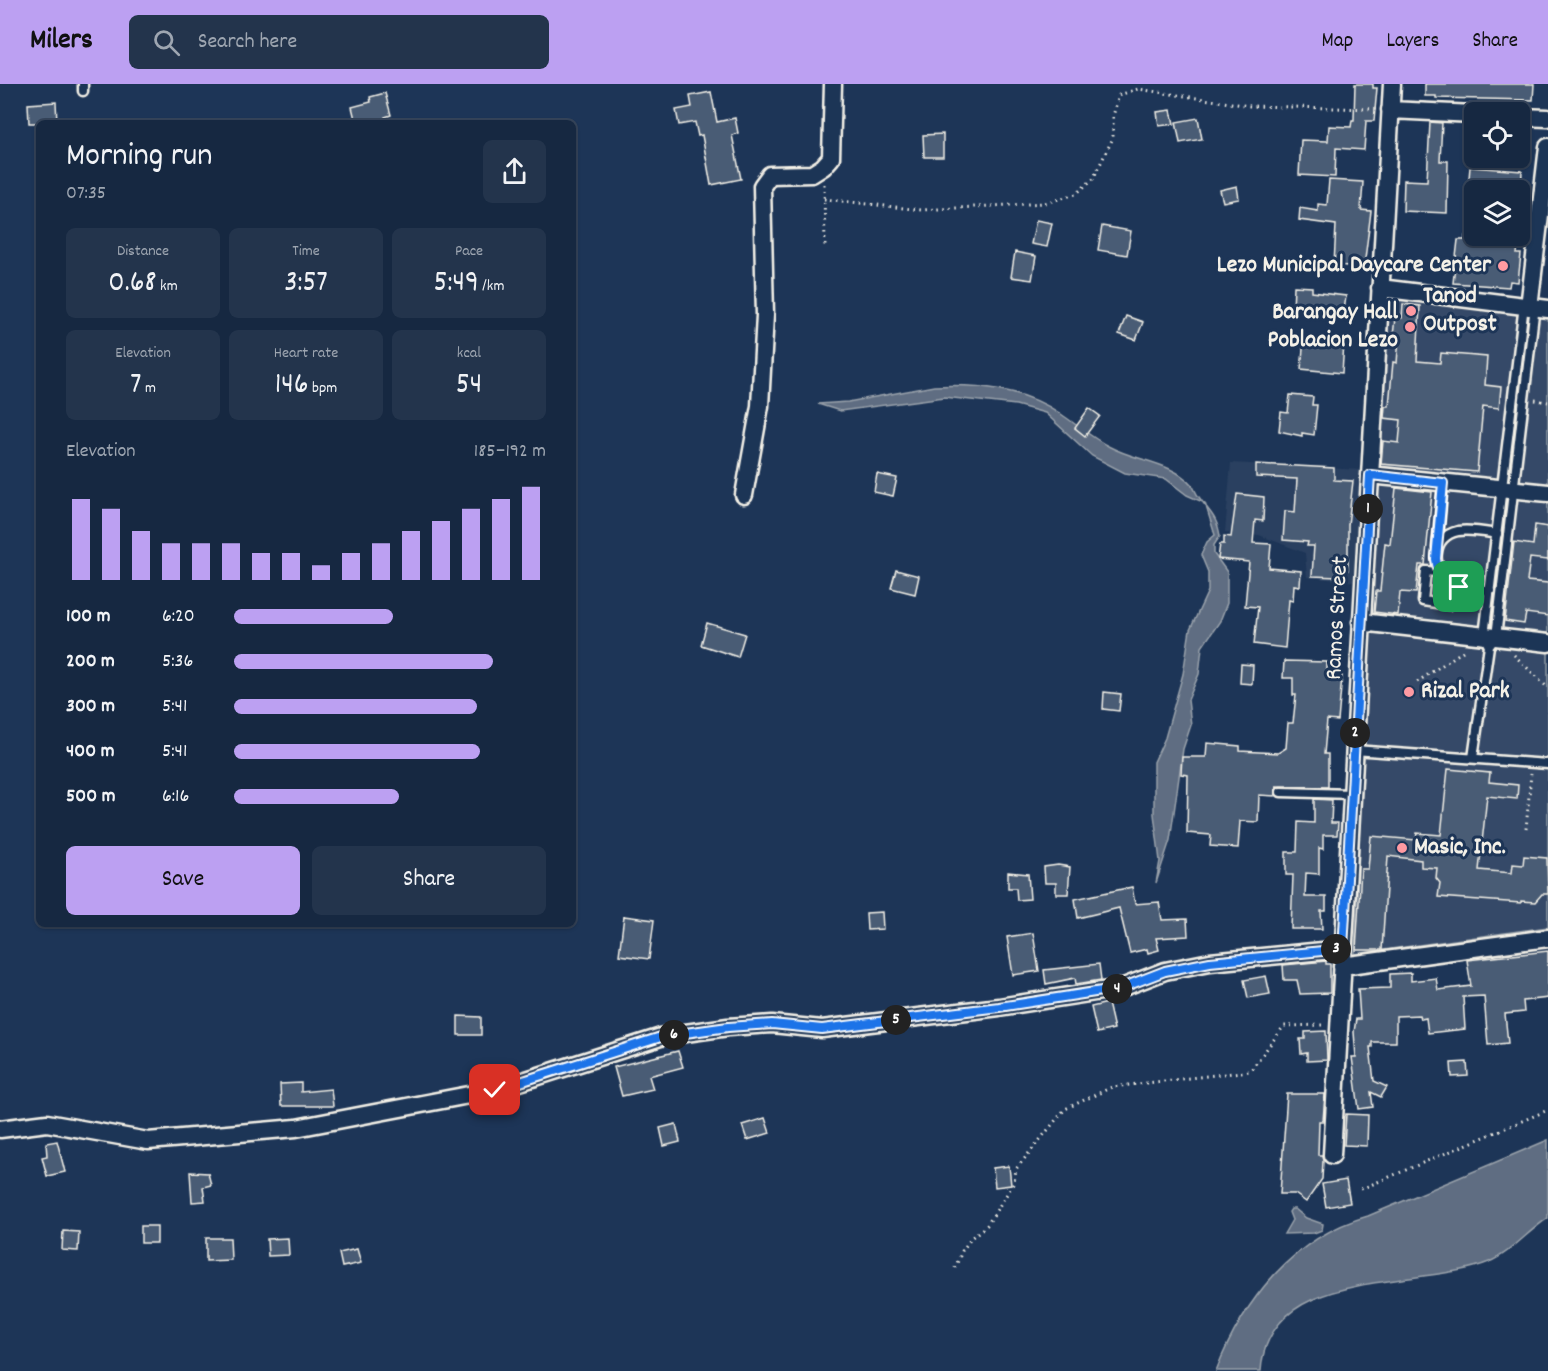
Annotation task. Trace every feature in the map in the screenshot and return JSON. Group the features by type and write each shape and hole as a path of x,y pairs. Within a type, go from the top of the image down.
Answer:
{"street":[{"path":"744,495 760,406 765,315 762,186 770,176 812,174 831,158 832,84"},
{"name":"Ramos Street","path":"1332,1155 1392,84"},
{"path":"1390,110 1464,114"},
{"path":"1530,117 1548,118"},
{"path":"1530,307 1548,147"},
{"path":"1380,288 1548,309"},
{"path":"1370,475 1548,494"},
{"path":"1361,622 1489,640 1548,643"},
{"path":"0,1129 47,1123 148,1141 296,1128 495,1090 664,1036 728,1027 772,1024 822,1029 999,1007 1121,988 1165,971 1210,962 1343,957 1548,938"}],"lane":[{"path":"1473,759 1508,489 1534,314 1530,307"},
{"path":"1443,483 1437,551 1440,572 1452,584 1490,591"},
{"path":"1489,640 1490,591 1497,534 1508,489"},
{"path":"1437,551 1441,542 1456,531 1497,534"},
{"path":"1440,572 1426,571 1423,601 1449,605 1452,584"},
{"path":"1354,750 1548,764"},
{"path":"1281,792 1352,794"}],"path":[{"path":"824,199 921,210 1045,203 1076,194 1093,179 1113,138 1113,116 1119,95 1138,89 1250,106 1390,110"},
{"path":"823,167 825,247"},
{"path":"1417,682 1489,640 1548,688"},
{"path":"1526,830 1532,763"},
{"path":"955,1268 967,1244 987,1225 1014,1183 1016,1169 1065,1109 1112,1087 1250,1071 1284,1026 1339,1024"},
{"path":"1361,1189 1548,1110"}],"shaded area":[{"path":"1390,294 1548,319 1548,927 1355,954 1363,738"},
{"path":"934,386 984,387 1031,398 1061,414 1110,447 1174,471 1184,477 1192,485 1202,502 1187,495 1166,479 1125,473 1092,456 1045,413 1016,405 944,397 840,411 818,404 848,402"},
{"path":"1231,463 1362,470 1356,582 1307,577 1305,553 1259,535 1225,532"},
{"path":"1206,507 1219,529 1220,536 1214,545 1214,554 1227,572 1227,603 1220,621 1202,647 1199,674 1188,700 1191,725 1183,749 1170,840 1156,883 1160,861 1154,814 1154,762 1165,738 1183,674 1190,630 1208,591 1208,572 1201,555 1207,542 1215,535"},
{"path":"1548,1140 1548,1218 1505,1253 1489,1262 1460,1270 1352,1287 1319,1297 1290,1313 1270,1337 1261,1371 1216,1371 1227,1345 1256,1297 1274,1275 1316,1239 1341,1226"},
{"path":"1291,1209 1323,1224 1322,1230 1314,1233 1284,1234 1292,1220 1289,1212"}],"building":[{"path":"1355,84 1373,84 1373,88 1377,88 1374,121 1366,121 1364,150 1336,148 1335,177 1299,175 1301,140 1328,141 1329,126 1351,127 1352,120 1354,120"},
{"path":"1425,84 1534,84 1533,100 1436,98 1436,96 1425,96"},
{"path":"711,92 717,122 735,118 738,133 732,135 741,179 711,185 702,135 698,136 695,122 679,125 676,110 692,107 690,96"},
{"path":"385,93 391,115 385,117 386,120 355,120 352,107 371,102 370,97"},
{"path":"56,102 57,120 36,120 36,123 29,123 28,104"},
{"path":"1171,110 1174,124 1159,126 1157,112"},
{"path":"1198,118 1202,139 1180,143 1176,122"},
{"path":"1430,122 1442,123 1440,161 1448,161 1447,213 1403,211 1404,180 1427,181"},
{"path":"943,134 943,157 924,157 923,135"},
{"path":"1470,168 1522,171 1522,180 1469,180"},
{"path":"1329,180 1363,182 1361,210 1371,211 1364,267 1334,265 1336,225 1299,220 1300,208 1318,211 1318,204 1327,205"},
{"path":"1237,186 1239,199 1223,202 1220,190"},
{"path":"1036,220 1052,223 1047,247 1031,244"},
{"path":"1102,226 1131,231 1127,255 1098,250"},
{"path":"1458,240 1464,240 1464,246 1518,246 1517,254 1521,254 1518,282 1510,281 1509,287 1453,283"},
{"path":"1015,252 1036,256 1032,280 1011,277"},
{"path":"1294,286 1312,287 1312,292 1346,296 1344,311 1339,310 1338,318 1319,315 1320,311 1293,310"},
{"path":"1403,304 1420,306 1417,361 1440,363 1441,353 1487,357 1485,385 1501,387 1499,408 1483,406 1477,472 1381,464 1383,441 1399,443 1401,420 1384,418 1385,406 1389,406 1393,362 1397,363 1399,337 1393,336 1395,318 1402,318"},
{"path":"1126,316 1143,322 1136,340 1119,334"},
{"path":"1304,339 1344,343 1342,373 1301,369"},
{"path":"1290,395 1313,397 1312,405 1317,405 1314,435 1302,433 1302,436 1279,431 1281,412 1288,413"},
{"path":"1089,408 1100,416 1085,436 1075,428"},
{"path":"1256,464 1334,468 1334,480 1353,481 1348,525 1348,570 1338,569 1338,577 1312,576 1314,546 1307,546 1308,542 1283,540 1285,511 1295,512 1297,479 1256,477"},
{"path":"877,474 897,478 893,496 874,492"},
{"path":"1396,488 1432,492 1425,565 1419,565 1416,593 1400,592 1398,615 1374,612 1376,591 1380,591 1385,543 1390,544"},
{"path":"1237,494 1264,497 1263,521 1255,520 1253,543 1271,544 1269,568 1301,571 1300,586 1294,585 1293,601 1289,600 1285,648 1254,644 1258,607 1245,606 1249,562 1218,559 1220,544 1224,544 1224,536 1231,537"},
{"path":"1535,525 1548,527 1548,560 1530,558 1527,581 1548,583 1548,616 1526,613 1524,624 1505,621 1514,542 1533,545"},
{"path":"896,570 919,576 915,594 891,588"},
{"path":"707,623 745,634 738,657 701,645"},
{"path":"1284,661 1327,662 1327,675 1342,676 1338,721 1327,720 1324,754 1328,754 1328,787 1276,786 1275,796 1259,795 1258,822 1240,821 1238,848 1210,846 1211,835 1187,833 1188,775 1181,774 1182,757 1206,757 1207,743 1240,746 1240,751 1278,753 1286,748 1288,723 1293,723 1296,695 1293,695 1293,678 1283,678"},
{"path":"1241,664 1253,665 1252,684 1240,683"},
{"path":"1104,692 1121,694 1119,711 1103,709"},
{"path":"1448,769 1490,773 1489,782 1518,785 1517,799 1487,796 1479,870 1512,873 1513,864 1523,865 1524,856 1547,858 1548,894 1542,894 1535,902 1521,901 1521,903 1438,897 1440,883 1436,878 1437,868 1421,867 1421,860 1388,856 1382,950 1356,950 1361,869 1368,869 1371,836 1416,840 1417,833 1441,835"},
{"path":"1314,799 1332,800 1331,823 1338,823 1337,835 1323,835 1323,849 1319,848 1319,874 1306,873 1305,897 1326,897 1326,911 1321,911 1322,929 1291,929 1293,875 1286,875 1286,852 1297,852 1298,822 1314,823"},
{"path":"1058,865 1070,867 1068,894 1056,894 1056,883 1045,883 1044,867"},
{"path":"1008,872 1028,874 1030,899 1017,900 1016,888 1008,888"},
{"path":"1132,887 1135,904 1159,902 1162,920 1187,919 1188,936 1156,938 1159,950 1148,953 1147,949 1130,953 1119,908 1078,918 1075,899"},
{"path":"882,912 883,929 867,930 866,913"},
{"path":"624,916 654,920 649,959 619,955"},
{"path":"1033,933 1039,971 1013,975 1007,937"},
{"path":"1548,951 1548,998 1523,1001 1524,1012 1505,1014 1508,1043 1488,1045 1484,996 1463,997 1465,1029 1428,1033 1426,1018 1421,1019 1420,1015 1396,1016 1396,1042 1372,1042 1372,1047 1370,1047 1374,1081 1387,1087 1381,1097 1371,1092 1373,1107 1359,1109 1352,1057 1356,1057 1354,1032 1356,1019 1360,1019 1358,989 1390,988 1390,974 1411,973 1411,981 1436,978 1438,990 1471,986 1467,960"},
{"path":"1326,961 1326,964 1330,964 1330,993 1300,994 1297,980 1284,980 1283,965"},
{"path":"1099,964 1101,980 1076,984 1075,978 1046,984 1044,970"},
{"path":"1266,976 1270,994 1248,998 1244,980"},
{"path":"1108,1003 1114,1029 1097,1033 1091,1007"},
{"path":"458,1016 481,1017 481,1035 458,1035"},
{"path":"1326,1031 1327,1060 1307,1061 1307,1053 1301,1054 1300,1039 1305,1039 1305,1032"},
{"path":"678,1051 683,1067 649,1076 653,1089 622,1096 614,1067"},
{"path":"1467,1062 1468,1076 1452,1077 1451,1063"},
{"path":"301,1083 301,1092 331,1089 333,1106 281,1106 280,1084"},
{"path":"1287,1094 1325,1094 1323,1121 1319,1121 1318,1155 1322,1155 1323,1161 1322,1179 1306,1202 1295,1194 1280,1194"},
{"path":"1346,1114 1368,1115 1367,1146 1344,1145"},
{"path":"765,1118 770,1133 747,1140 742,1125"},
{"path":"676,1124 680,1142 664,1146 660,1128"},
{"path":"57,1141 65,1172 47,1176 42,1157 47,1156 46,1143"},
{"path":"1009,1166 1011,1185 995,1187 993,1168"},
{"path":"190,1172 208,1173 211,1185 203,1187 205,1201 192,1202"},
{"path":"1346,1180 1350,1203 1326,1207 1322,1184"},
{"path":"141,1226 157,1226 157,1243 141,1243"},
{"path":"63,1231 79,1232 78,1251 62,1250"},
{"path":"206,1238 230,1238 231,1260 206,1261"},
{"path":"288,1238 289,1255 268,1256 267,1239"},
{"path":"357,1249 361,1263 342,1267 339,1253"}],"place":[{"name":"Lezo Municipal Daycare Center","path":"1503,266"},
{"name":"Tanod Outpost","path":"1411,311"},
{"name":"Barangay Hall Poblacion Lezo","path":"1410,327"},
{"name":"Rizal Park","path":"1409,692"},
{"name":"Masic, Inc.","path":"1402,848"}],"route":[{"path":"495,1090 664,1036 728,1027 772,1024 822,1029 999,1007 1121,988 1165,971 1210,962 1343,949 1370,475 1443,483 1437,568 1445,579 1459,587"}]}
